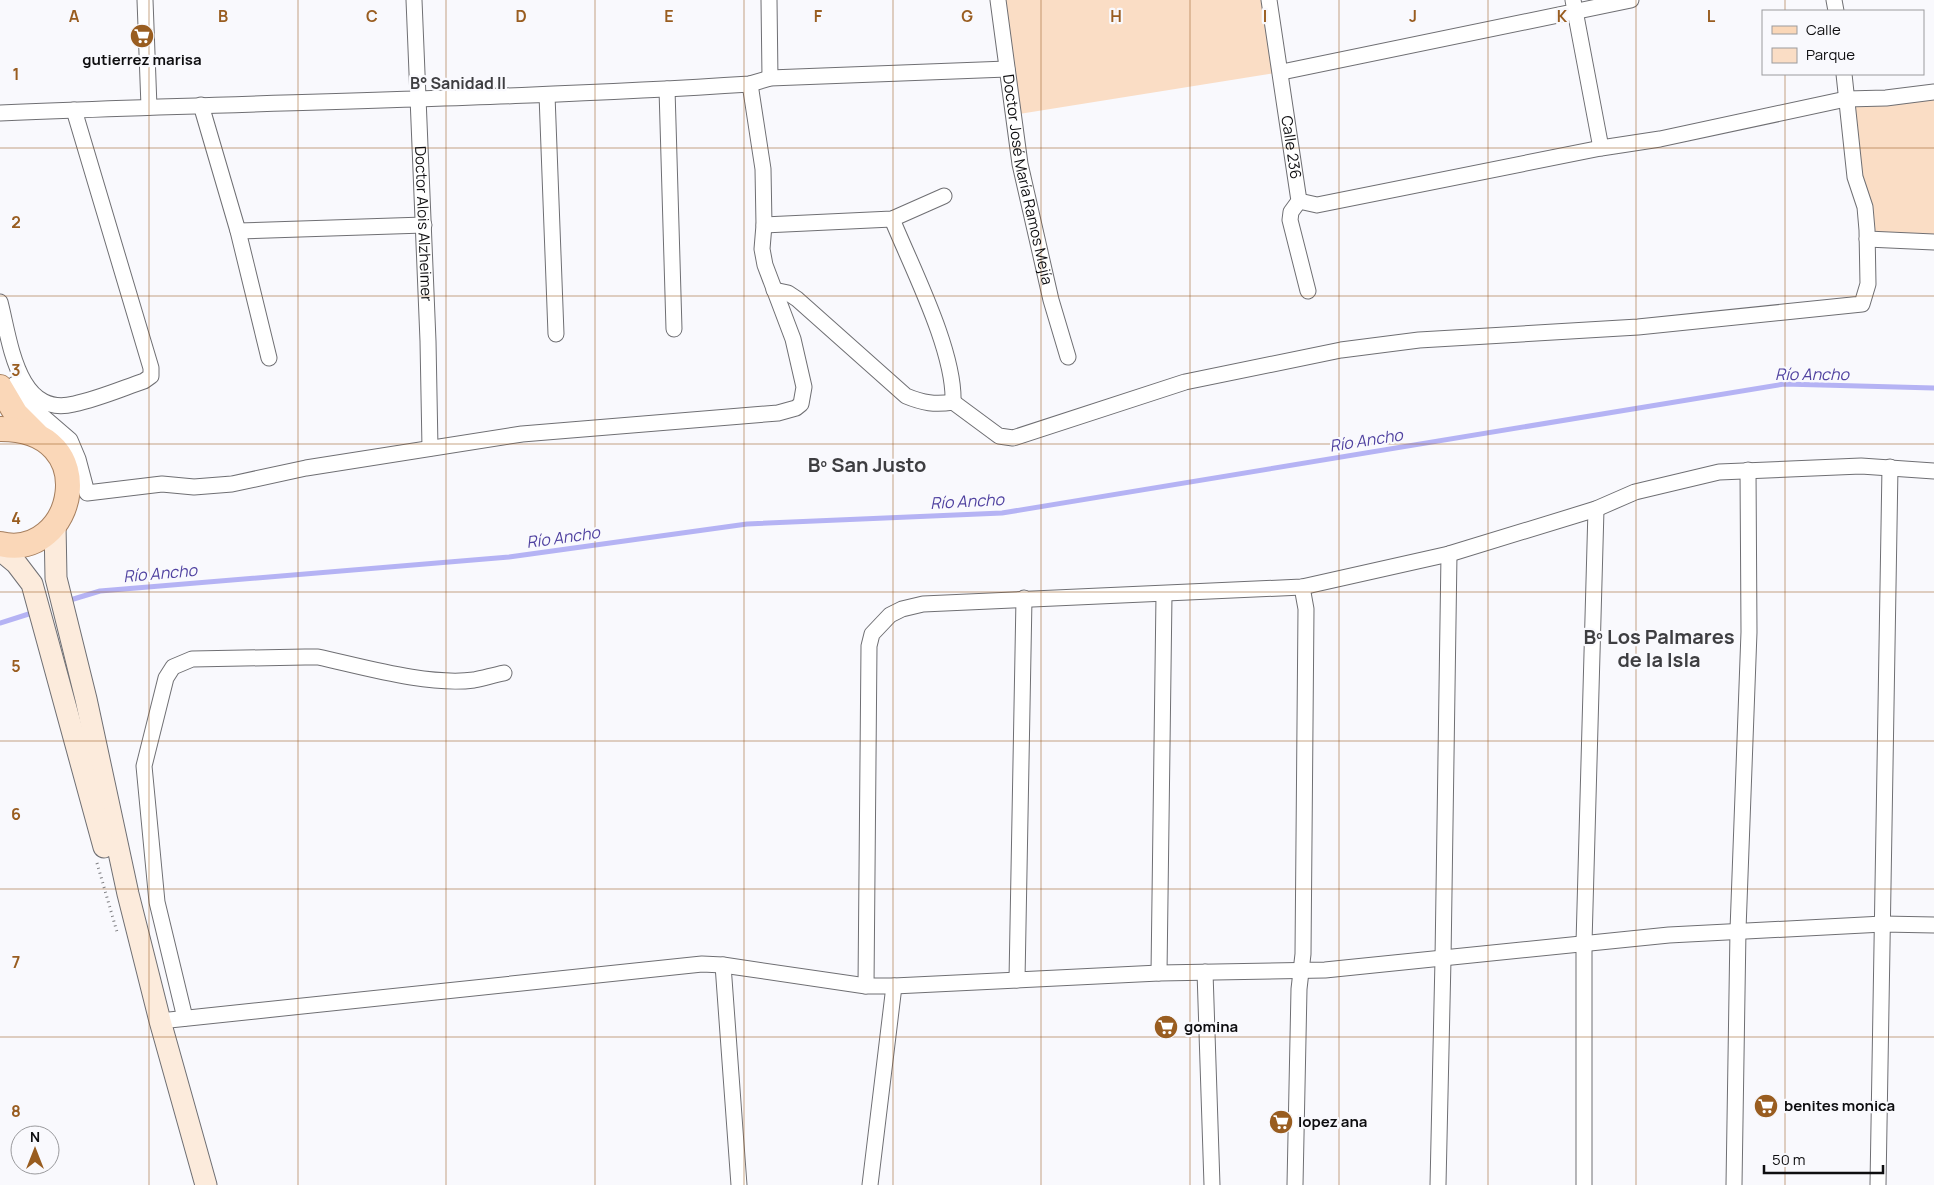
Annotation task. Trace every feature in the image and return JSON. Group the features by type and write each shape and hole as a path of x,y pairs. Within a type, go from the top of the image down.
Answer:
{"main road":[{"path":"0,544 24,544 41,537 55,524 64,509 68,492 68,475 62,459 51,444 36,434 16,414 8,386"},
{"path":"0,429 18,429 36,434"},
{"path":"55,524 56,578 72,640 128,894 160,1021 206,1185"},
{"path":"0,550 16,563 32,584 118,894 160,1021"}],"street":[{"path":"145,0 149,107"},
{"name":"Doctor Alois Alzheimer","path":"414,0 424,225 430,448"},
{"path":"769,0 770,78"},
{"name":"Doctor José María Ramos Mejía","path":"998,0 1020,164 1051,300 1068,357"},
{"name":"Calle 236","path":"1269,0 1282,72 1282,95 1299,201 1291,212 1290,220 1308,291"},
{"path":"1282,72 1574,5 1631,0"},
{"path":"1574,5 1601,148"},
{"path":"0,113 547,95 750,84 770,78 1007,69"},
{"path":"774,290 788,293 797,298 906,396 922,403 935,405 953,402 999,436 1013,438 1185,382 1341,350 1418,340 1638,327 1862,304 1868,284 1865,208 1855,177 1844,75"},
{"path":"8,386 70,440 78,459 86,493 162,484 204,487 232,484 306,468 522,434 778,413 796,408 803,395 803,378 762,249 764,225 763,169 750,84"},
{"path":"667,89 674,329"},
{"path":"1299,201 1317,205 1601,148 1660,139 1846,99 1886,98 1934,92"},
{"path":"547,95 556,334"},
{"path":"202,105 238,231 268,358"},
{"path":"0,302 23,382 31,394 44,402 58,406 73,405 144,381 151,376 151,368 74,110"},
{"path":"764,225 892,219 944,196"},
{"path":"892,219 928,306 952,373 953,402"},
{"path":"238,231 424,225"},
{"path":"1867,239 1934,242"},
{"path":"1878,1185 1890,467"},
{"path":"866,986 869,646 872,634 890,615 902,609 923,604 1024,598 1164,595 1302,587 1449,554 1596,509 1634,492 1719,472 1890,467 1934,470"},
{"path":"1734,1185 1738,930 1748,632 1748,470"},
{"path":"1584,1185 1584,943 1596,509"},
{"path":"1438,1185 1449,554"},
{"path":"1295,1185 1300,970 1303,954 1306,609 1302,587"},
{"path":"1159,973 1164,595"},
{"path":"1017,980 1024,598"},
{"path":"185,1018 157,902 144,766 159,699 166,678 173,667 200,659 318,657 410,676 450,680 473,680 504,673"},
{"path":"160,1021 685,966 723,965 866,986 894,986 1159,973 1300,970 1443,959 1584,943 1738,930 1883,924 1934,925"},
{"path":"723,965 739,1185"},
{"path":"1205,972 1212,1185"},
{"path":"870,1185 894,986"}],"path":[{"path":"97,861 118,936"}],"green space":[{"path":"1001,0 1269,0 1282,72 1013,115"},
{"path":"1934,85 1934,243 1867,239 1846,99"}],"waterway":[{"name":"Río Ancho","path":"67,601 100,591 509,557 747,524 1002,513 1784,384 1934,388"},
{"name":"Río Ancho","path":"0,623 35,612"}],"place":[{"name":"gutierrez marisa","path":"142,36"},
{"name":"gomina","path":"1166,1027"},
{"name":"benites monica","path":"1766,1106"},
{"name":"lopez ana","path":"1281,1122"}],"district":[{"name":"B° Sanidad II","path":"458,83"},
{"name":"Bº San Justo","path":"867,465"},
{"name":"Bº Los Palmares de la Isla","path":"1659,648"}]}
